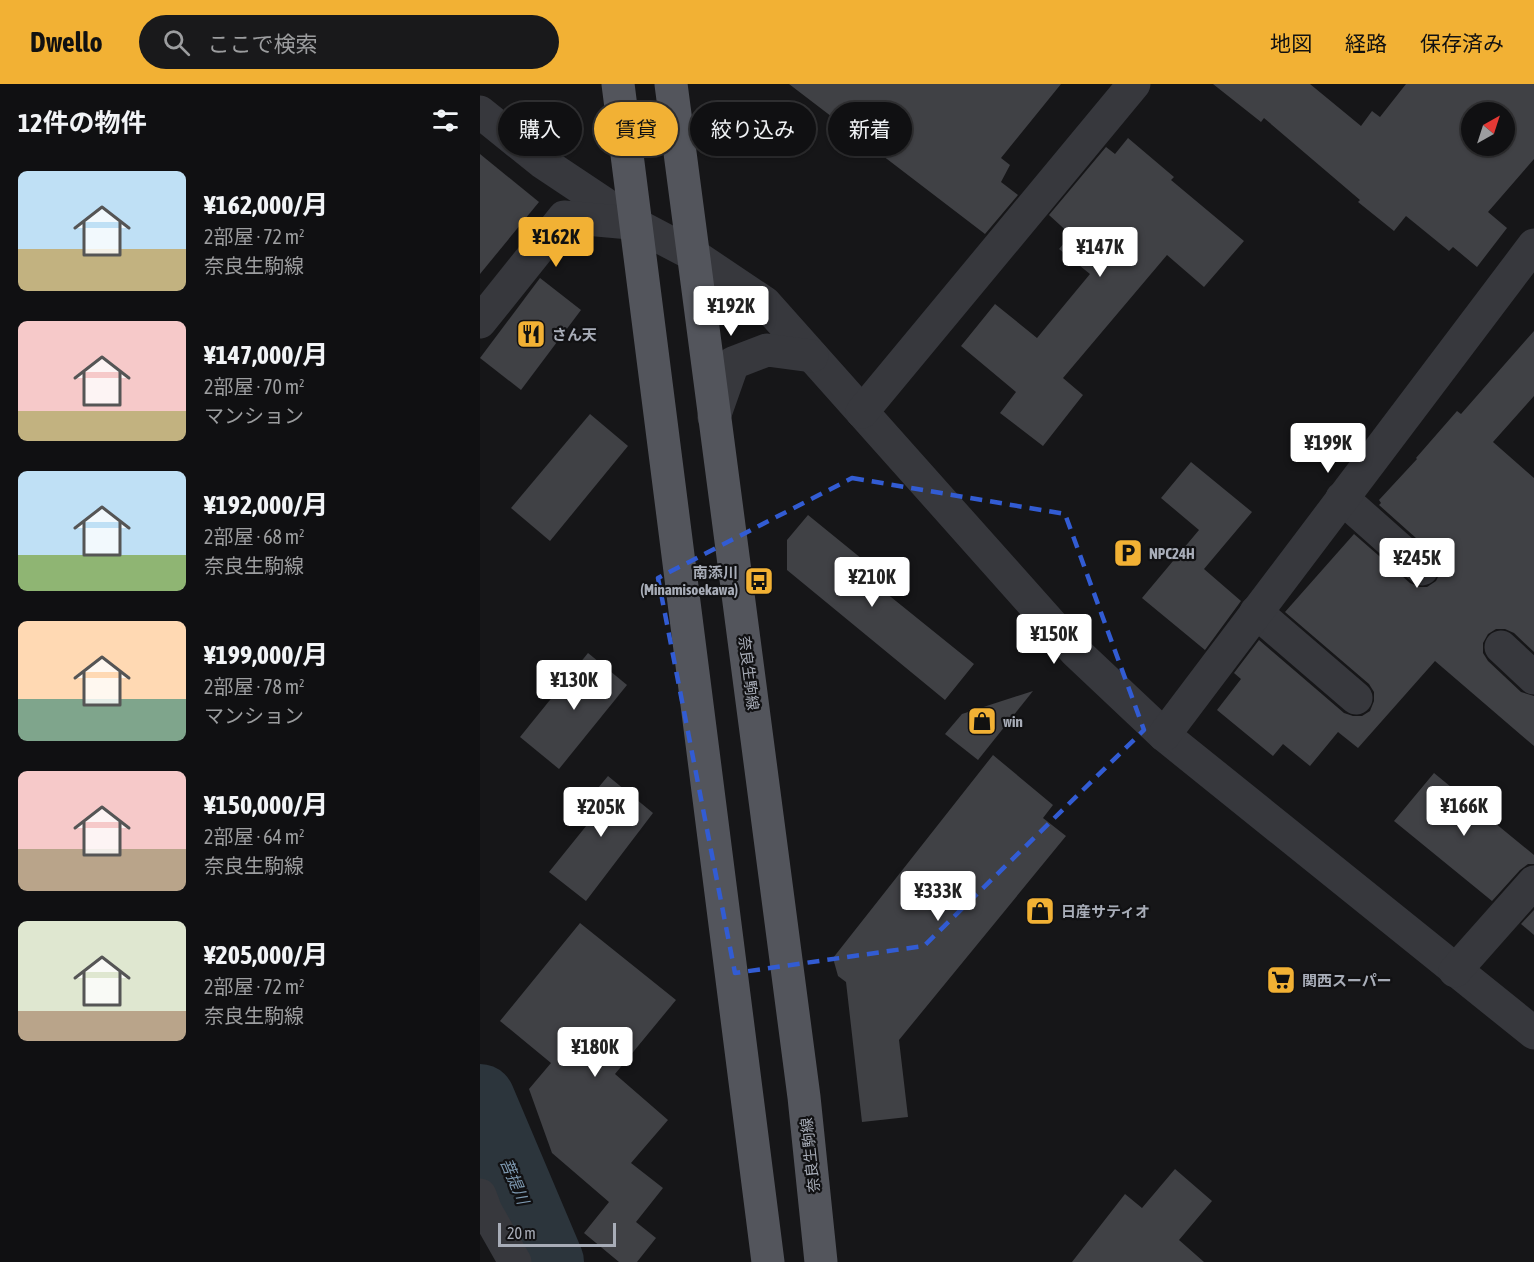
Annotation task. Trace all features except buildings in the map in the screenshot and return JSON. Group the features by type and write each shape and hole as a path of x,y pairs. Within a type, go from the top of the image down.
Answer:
{"main road":[{"path":"618,84 768,1262"},
{"name":"奈良生駒線","path":"671,84 804,1097 821,1262"}],"street":[{"path":"862,412 1134,84"},
{"path":"480,112 542,162 635,224 692,254 765,303 1076,652 1164,735 1534,1033"},
{"path":"480,322 564,217 635,224"},
{"path":"1164,735 1342,498 1528,267"},
{"path":"714,417 733,363 767,350 812,356"},
{"path":"1342,498 1422,569"},
{"path":"1256,612 1356,699"},
{"path":"1501,646 1534,678"},
{"path":"1455,971 1534,882"},
{"path":"482,1207 516,1262"}],"highlighted area":[{"path":"852,478 1065,514 1144,730 924,946 735,973 658,578"}],"waterway":[{"name":"菩提川","path":"480,1099 549,1262"}],"place":[{"name":"さん天","path":"531,334"},
{"name":"NPC24H","path":"1128,553"},
{"name":"南添川 (Minamisoekawa)","path":"759,581"},
{"name":"win","path":"982,721"},
{"name":"日産サティオ","path":"1040,911"},
{"name":"関西スーパー","path":"1281,980"}]}
